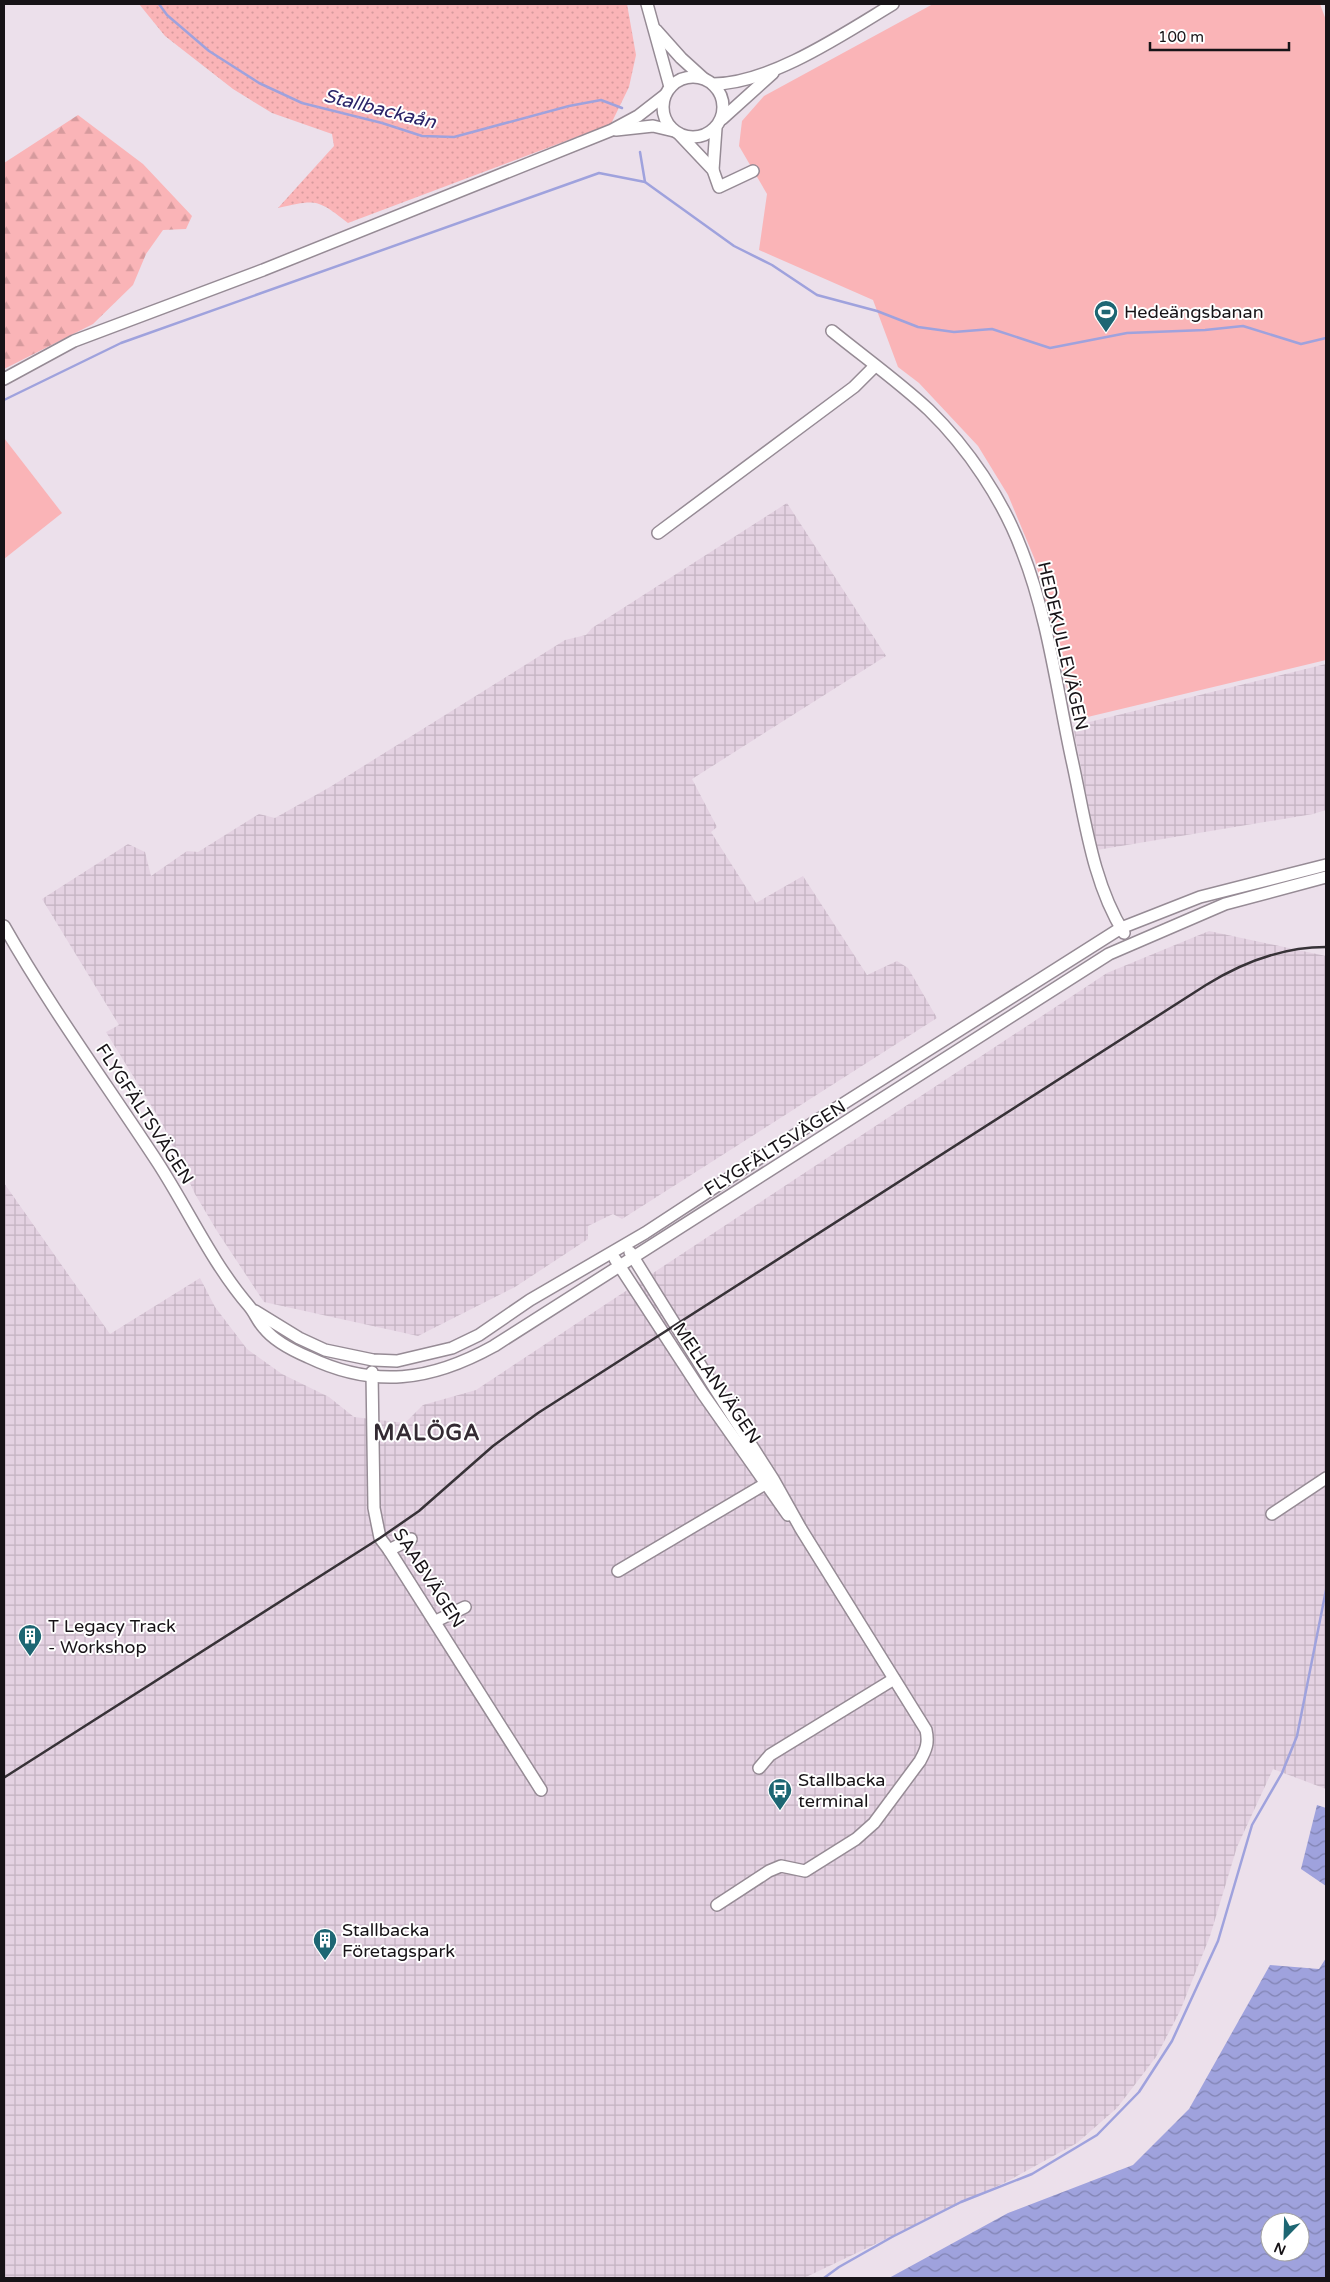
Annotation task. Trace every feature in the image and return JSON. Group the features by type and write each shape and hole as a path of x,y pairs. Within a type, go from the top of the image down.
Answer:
{"street":[{"path":"647,4 656,30 668,91 664,115 676,133 712,170 719,187 754,171"},
{"path":"4,379 74,341 263,270 612,130 638,116 686,78 709,82 736,82 780,66 835,38 894,4"},
{"path":"656,30 681,58 709,82 723,100 712,170"},
{"path":"612,130 653,126 698,138 719,123 780,66"},
{"name":"HEDEKULLEVÄGEN","path":"832,331 929,411 964,450 992,492 1022,550 1037,596 1085,831 1104,890 1121,928 1131,943"},
{"path":"658,533 854,387 875,366"},
{"name":"FLYGFÄLTSVÄGEN","path":"250,1307 299,1338 325,1350 372,1360 397,1361 452,1348 479,1335 530,1300 626,1244 1121,928 1200,897 1326,865"},
{"name":"FLYGFÄLTSVÄGEN","path":"4,926 7,935 160,1165 222,1273 250,1307 264,1330 296,1352 344,1372 372,1377 413,1377 447,1368 474,1357 633,1258 1108,954 1224,904 1326,877"},
{"name":"MELLANVÄGEN","path":"626,1244 769,1481"},
{"name":"MELLANVÄGEN","path":"611,1253 801,1529 926,1730 928,1742 920,1760 874,1823 856,1838 805,1871 781,1866 769,1871 717,1905"},
{"name":"SAABVÄGEN","path":"372,1360 374,1508 380,1538 436,1621 541,1790"},
{"path":"1272,1514 1326,1478"},
{"path":"618,1571 769,1481"},
{"path":"389,1550 411,1539"},
{"path":"436,1621 465,1606"},
{"path":"759,1768 764,1760 778,1750 894,1679"}],"shaded area":[{"path":"787,503 886,656 692,779 717,827 711,832 756,903 803,876 867,975 897,961 908,968 937,1018 622,1219 613,1214 588,1226 588,1239 515,1287 418,1336 264,1302 195,1194 162,1123 106,1032 119,1025 42,899 128,844 145,852 151,876 187,851 198,852 259,814 275,818 330,787 565,640 586,635 592,628"},
{"path":"1326,664 1326,810 1313,814 1097,850 1073,726"},
{"path":"1209,931 1326,956 1326,1789 1273,1769 1237,1847 1210,1936 1180,2011 1156,2057 1117,2108 1077,2143 1008,2181 804,2278 4,2278 4,1183 110,1334 200,1278 215,1307 247,1349 282,1374 329,1397 354,1417 405,1423 423,1405 476,1390 1107,973"}],"green space":[{"path":"139,4 627,4 636,55 629,87 611,124 348,223 329,209 315,203 300,203 278,208 334,146 332,134 272,113 233,89 165,36"},
{"name":"Hedeängsbanan","path":"933,4 1320,4 1326,20 1326,660 1075,720 1035,560 1008,495 978,446 919,383 898,367 873,300 759,250 767,194 739,146 742,121 764,96"},
{"path":"78,115 143,164 192,216 186,229 163,230 146,254 133,285 93,324 4,369 4,163"},
{"path":"4,438 62,513 4,559"}],"water":[{"path":"1317,1805 1326,1808 1326,1886 1301,1869"},
{"path":"1326,1958 1326,2278 889,2278 1008,2213 1133,2165 1189,2109 1270,1965 1319,1969"}],"waterway":[{"name":"Stallbackaån","path":"159,4 167,15 209,51 259,83 302,103 382,123 422,136 454,137 569,106 601,100 622,108"},
{"path":"640,152 645,182"},
{"path":"4,400 121,343 599,173 645,182 734,246 772,265 817,295 877,311 918,327 954,332 992,329 1050,348 1127,333 1205,330 1243,326 1301,344 1326,338"},
{"path":"824,2278 839,2267 892,2237 961,2202 1032,2174 1097,2135 1139,2092 1172,2041 1218,1941 1252,1825 1282,1773 1297,1736 1326,1590"}],"railway":[{"path":"5,1777 380,1538 419,1511 493,1446 538,1413 1206,985 1234,969 1263,957 1294,950 1326,947"}],"place":[{"name":"Hedeängsbanan","path":"1106,333"},
{"name":"T Legacy Track - Workshop","path":"30,1657"},
{"name":"Stallbacka terminal","path":"780,1811"},
{"name":"Stallbacka Företagspark","path":"325,1961"}],"district":[{"name":"MALÖGA","path":"427,1432"}]}
